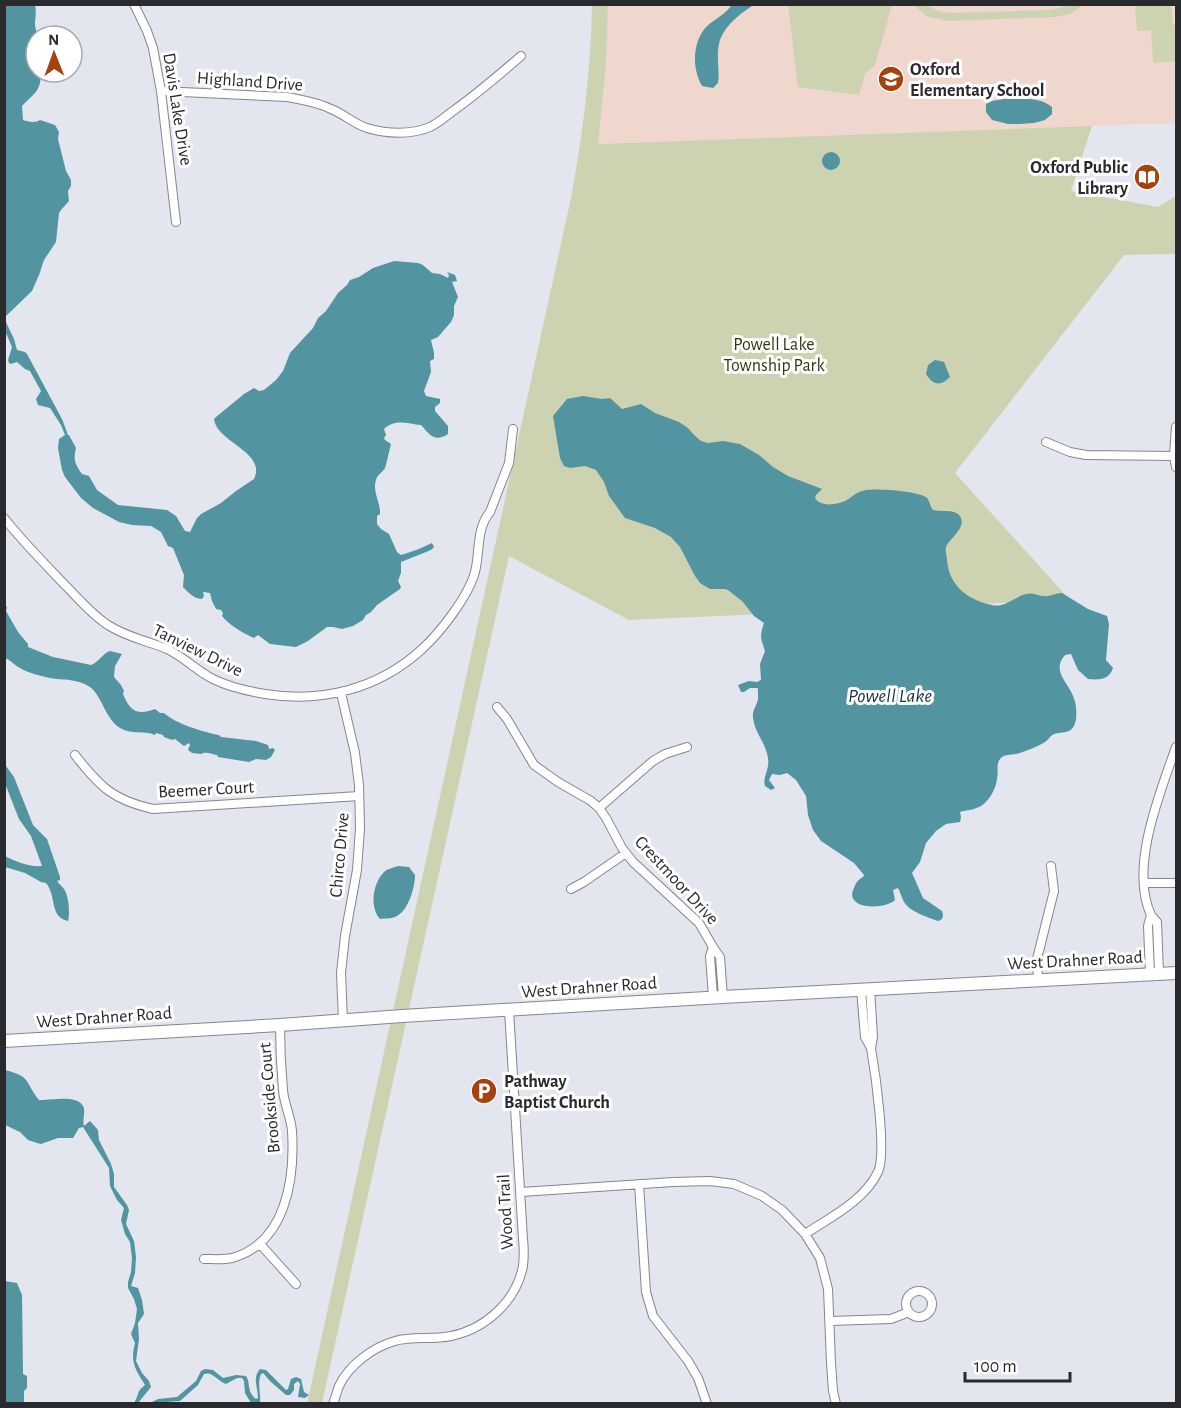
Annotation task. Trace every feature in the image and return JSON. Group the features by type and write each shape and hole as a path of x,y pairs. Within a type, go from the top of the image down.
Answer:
{"street":[{"name":"Davis Lake Drive","path":"134,4 153,48 161,91 176,222"},
{"name":"Highland Drive","path":"161,91 300,99 333,109 366,128 387,133 406,132 430,127 440,121 521,56"},
{"path":"1176,427 1174,456 1176,467"},
{"name":"Tanview Drive","path":"4,518 24,543 88,609 110,626 168,650 212,679 233,687 283,697 316,697 341,693 382,677 406,663 423,650 457,608 475,572 485,518 490,512 509,463 513,429"},
{"path":"1046,442 1070,452 1086,455 1174,456"},
{"name":"Chirco Drive","path":"341,693 355,753 360,828 357,870 341,973 342,1021"},
{"name":"Crestmoor Drive","path":"497,707 507,719 534,765 599,808 626,853 699,923 720,957 718,997"},
{"path":"599,808 652,761 687,747"},
{"path":"1155,974 1157,922 1146,905 1144,865 1152,818 1176,752"},
{"name":"Beemer Court","path":"75,755 91,776 111,794 132,804 153,809 359,796"},
{"path":"571,890 626,853"},
{"path":"1038,980 1037,959 1054,891 1051,866"},
{"path":"1144,883 1176,883"},
{"name":"West Drahner Road","path":"4,1041 718,997 1176,973"},
{"path":"805,1234 852,1203 868,1188 879,1170 882,1152 876,1074 871,1048 873,1037 866,989"},
{"name":"Wood Trail","path":"333,1404 340,1384 356,1364 373,1351 394,1341 453,1336 486,1322 510,1297 522,1267 524,1239 509,1010"},
{"name":"Brookside Court","path":"204,1259 230,1259 260,1244 282,1212 290,1189 292,1130 285,1107 279,1025"},
{"path":"521,1192 710,1181 734,1184 762,1196 782,1210 805,1234 820,1257 828,1289 831,1363 836,1404"},
{"path":"639,1184 646,1292 653,1316 688,1361 698,1378 707,1404"},
{"path":"260,1244 297,1284"},
{"path":"830,1322 891,1319 909,1312"}],"shaded area":[{"name":"Oxford Elementary School","path":"608,5 1176,5 1176,123 597,144 606,65"}],"green space":[{"name":"Powell Lake Township Park","path":"592,5 608,5 606,65 598,144 1092,126 1071,191 1158,207 1176,196 1176,254 1124,255 955,473 1070,600 629,620 509,556 322,1403 307,1404 571,198 586,102"},
{"path":"788,5 892,5 875,65 865,74 859,95 798,87"},
{"path":"914,5 927,5 938,11 951,13 1048,10 1082,5 1070,14 1054,17 949,21 926,16"},
{"path":"1135,5 1171,5 1173,24 1176,25 1176,61 1153,63 1151,30 1137,31"}],"water":[{"path":"5,4 35,5 35,24 24,24 24,84 40,84 36,92 22,106 23,120 36,122 40,120 55,125 59,132 58,139 71,186 68,191 69,201 59,213 56,242 44,260 32,291 5,317"},
{"path":"733,4 754,5 732,22 721,38 718,54 718,83 713,88 702,86 695,64 696,48 701,33"},
{"path":"1004,99 1041,101 1052,107 1052,114 1045,120 1034,123 1008,124 992,120 986,112 986,104"},
{"path":"831,152 837,155 840,161 837,167 831,170 825,167 822,161 825,155"},
{"path":"394,261 418,263 432,273 448,278 447,272 455,275 457,281 452,282 458,297 451,322 438,337 431,340 434,359 430,361 431,372 424,391 426,396 440,399 435,411 448,426 448,434 439,438 430,434 421,425 407,423 393,424 384,429 386,435 384,438 391,444 386,467 377,477 375,484 380,510 377,524 389,534 397,552 401,555 432,543 434,547 401,562 398,581 400,589 353,626 342,629 327,627 296,647 270,644 258,635 254,638 228,622 222,616 221,610 216,609 210,593 203,592 202,599 192,595 183,587 184,575 173,548 168,546 161,532 151,526 119,522 93,508 81,498 62,470 58,448 59,439 65,435 61,425 50,408 38,405 36,399 41,391 30,371 17,362 9,363 12,347 5,331 5,320 17,350 27,354 62,419 76,448 75,462 82,474 89,476 97,490 118,505 167,510 176,516 185,531 190,532 201,514 221,503 254,479 256,470 254,461 223,434 214,419 244,394 254,388 259,391 264,390 276,380 283,371 290,353 313,328 318,318 350,280 373,268"},
{"path":"935,360 944,362 950,377 940,383 931,381 926,374 928,365"},
{"name":"Powell Lake","path":"583,396 610,398 622,409 641,404 655,413 679,422 701,441 740,444 788,476 822,489 815,498 824,504 841,502 859,492 871,489 923,496 928,499 933,510 954,512 961,519 960,528 946,547 949,569 961,590 975,600 997,606 1022,595 1046,596 1062,593 1088,609 1107,616 1109,624 1106,660 1113,668 1109,675 1100,679 1088,679 1078,670 1071,654 1065,655 1061,661 1060,671 1076,704 1076,719 1072,728 1069,731 1052,735 1040,745 1018,754 1002,757 998,764 995,786 987,801 981,806 960,812 960,822 946,824 936,831 926,843 920,862 912,873 923,898 942,911 941,920 929,918 910,909 898,888 893,890 895,900 890,903 867,906 854,901 852,895 855,886 864,875 854,863 821,841 813,830 808,815 806,796 796,780 787,773 772,774 769,780 775,788 771,790 765,786 768,758 755,728 753,717 758,689 750,688 741,692 738,685 761,680 760,664 765,651 761,632 764,623 728,590 710,589 700,583 680,547 671,537 655,528 625,518 609,496 596,470 585,466 570,468 564,466 560,458 553,416 567,399"},
{"path":"5,606 28,647 53,657 91,665 110,651 122,654 115,666 114,677 121,685 131,708 139,712 155,709 190,727 221,737 256,741 275,750 266,760 256,759 249,762 218,757 209,753 192,753 188,750 189,743 184,746 175,739 172,740 156,733 155,735 133,732 120,728 111,719 98,696 86,684 31,673 5,658"},
{"path":"5,753 6,766 14,777 33,825 47,839 60,877 57,881 67,896 68,921 58,915 46,883 5,867 5,856 27,865 42,866 31,836 19,819 4,782"},
{"path":"398,866 409,867 415,875 412,893 400,914 393,918 380,919 374,908 377,882 384,872"},
{"path":"5,1070 24,1078 39,1100 69,1099 80,1102 84,1108 84,1126 90,1121 98,1130 99,1140 114,1174 114,1187 129,1210 126,1224 134,1241 135,1273 131,1286 138,1288 144,1314 138,1323 139,1339 136,1361 151,1387 138,1403 134,1403 145,1385 133,1360 135,1343 131,1334 137,1309 128,1288 132,1259 130,1242 121,1220 124,1208 110,1186 109,1168 83,1127 79,1128 73,1138 58,1138 41,1144 28,1140 20,1132 5,1125"},
{"path":"5,1281 17,1283 22,1295 23,1374 27,1376 24,1403 5,1403"},
{"path":"260,1369 266,1370 286,1390 291,1379 296,1377 301,1379 304,1392 309,1395 305,1398 298,1397 300,1384 298,1381 294,1384 294,1390 290,1395 286,1395 263,1373 259,1381 260,1403 251,1403 245,1393 242,1378 226,1384 207,1373 198,1385 180,1401 150,1403 158,1399 177,1397 196,1381 201,1371 213,1370 223,1378 236,1375 246,1376 251,1393 256,1399 258,1398 256,1379"}],"place":[{"name":"Oxford Elementary School","path":"891,79"},
{"name":"Oxford Public Library","path":"1147,177"},
{"name":"Pathway Baptist Church","path":"484,1091"}]}
